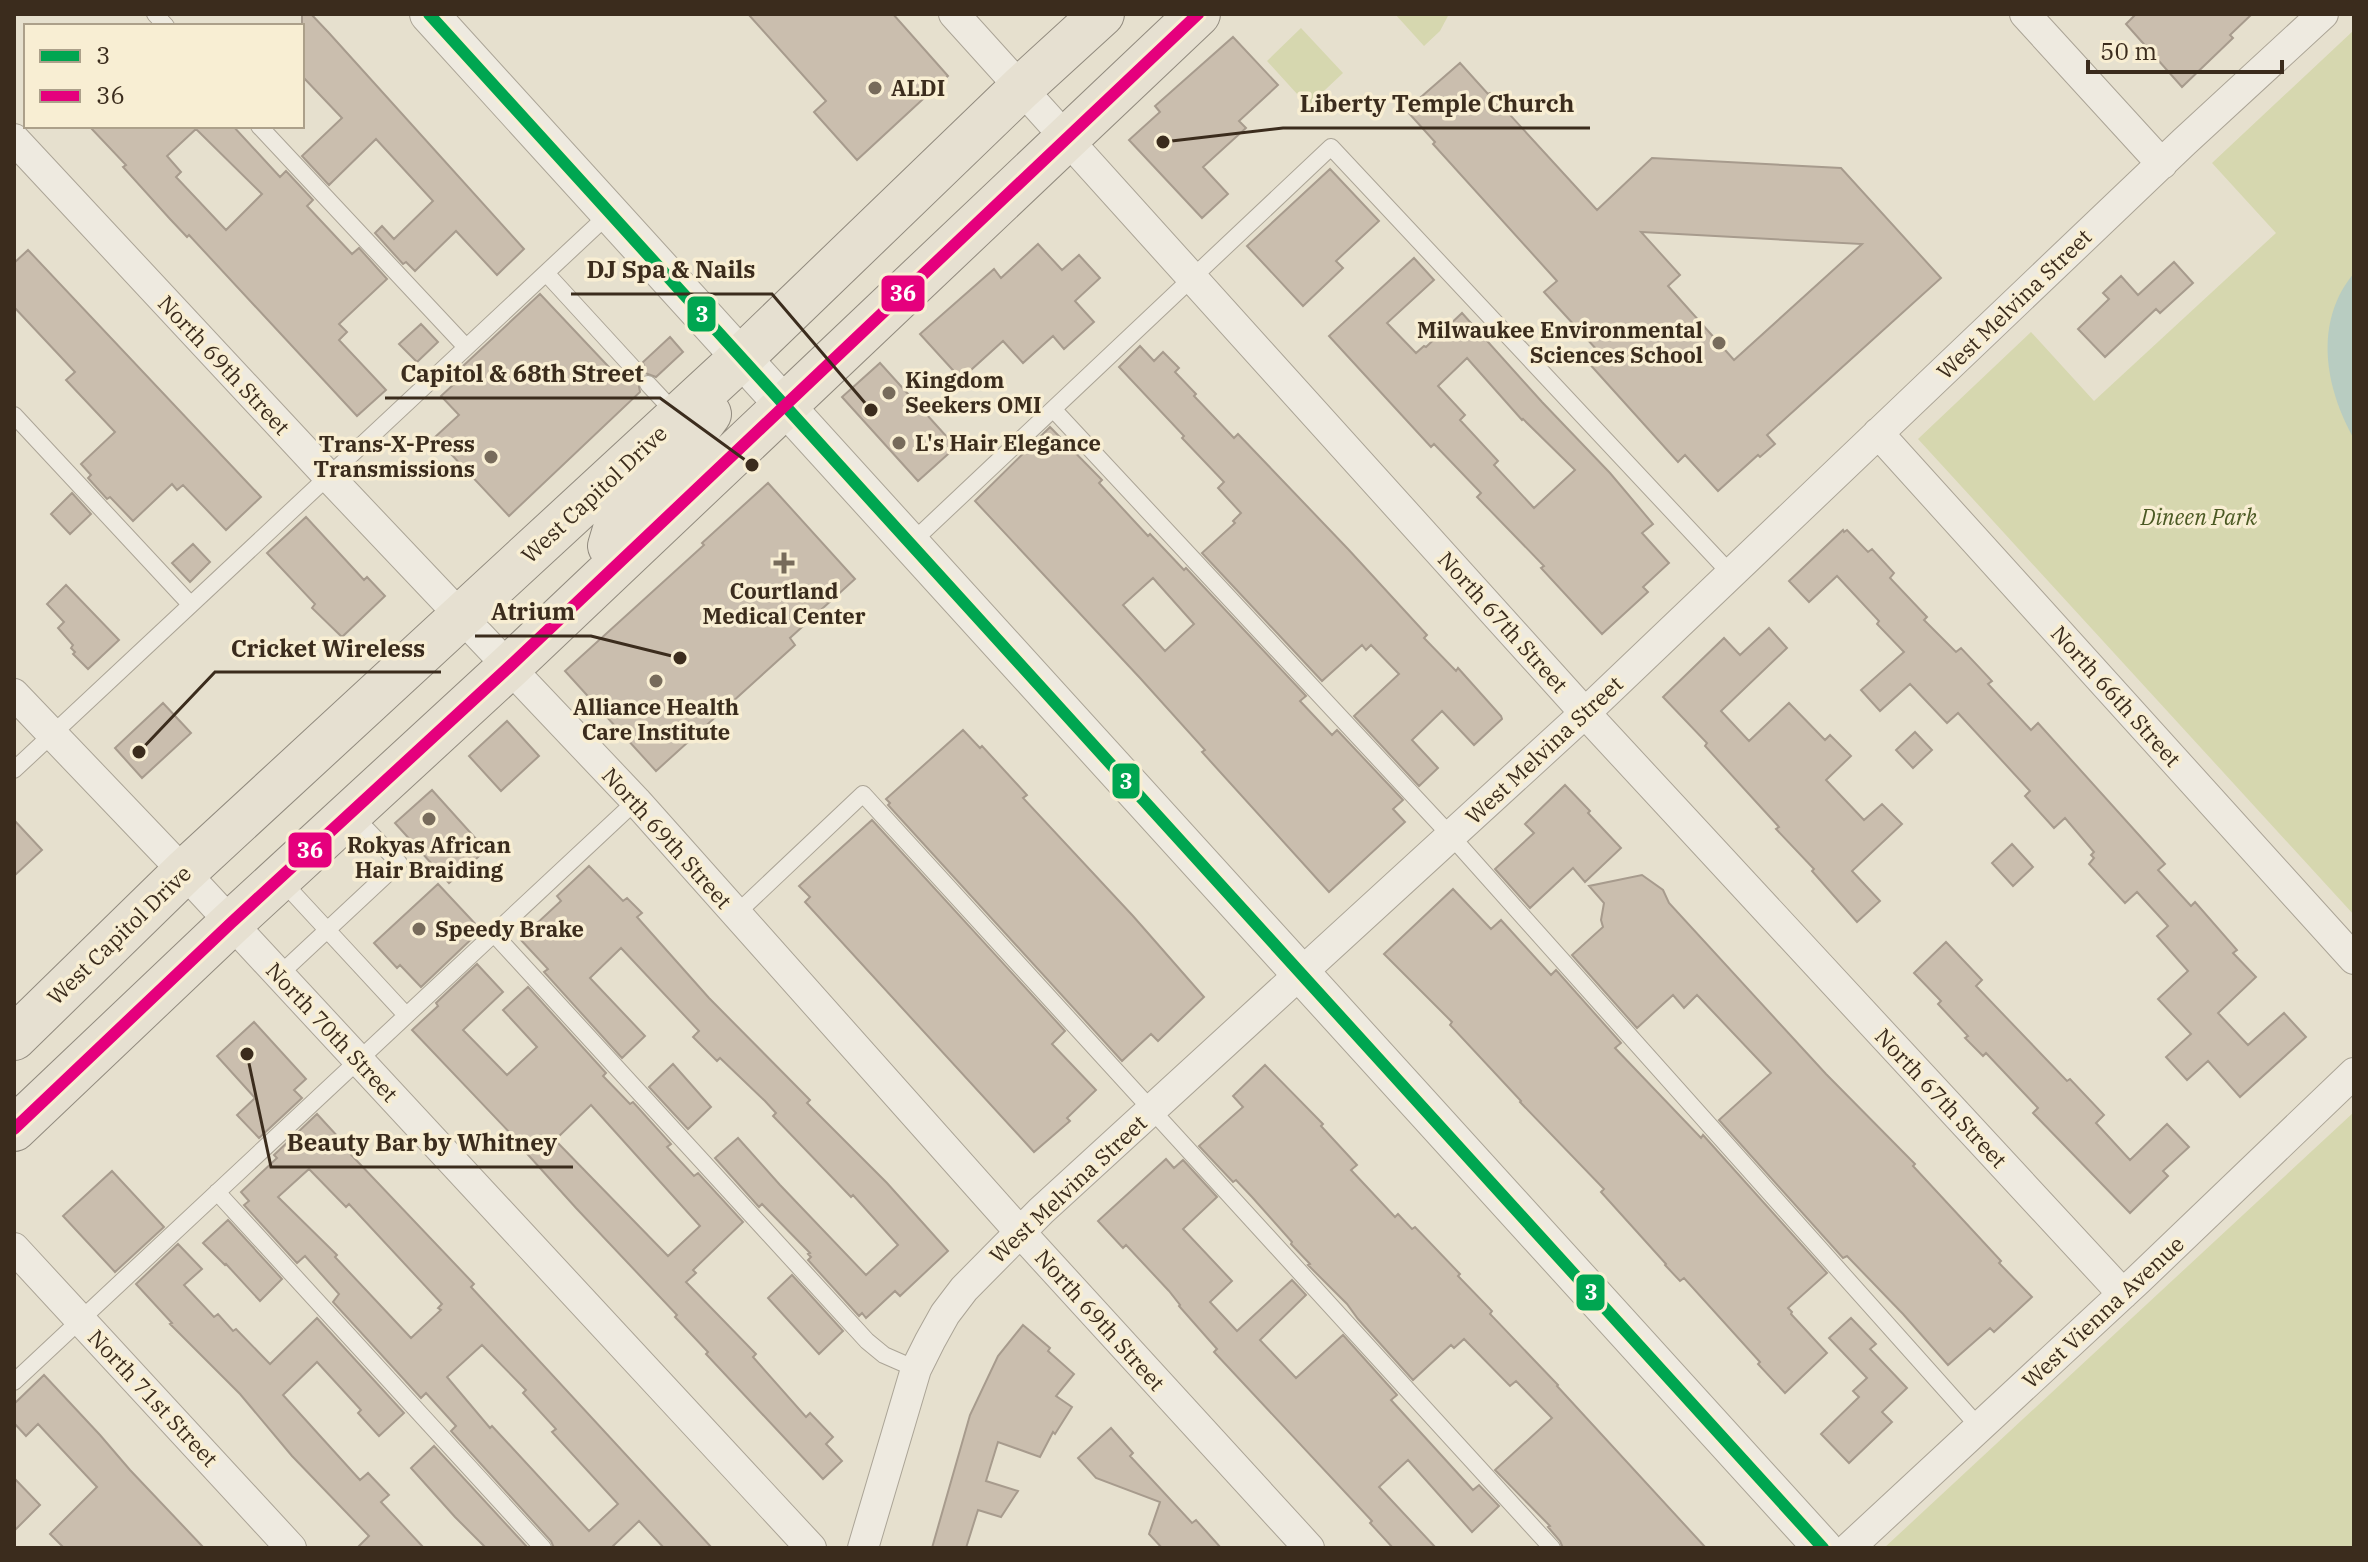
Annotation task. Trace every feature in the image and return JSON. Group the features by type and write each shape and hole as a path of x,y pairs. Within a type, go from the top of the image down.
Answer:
{"main road":[{"name":"West Capitol Drive","path":"14,1038 184,872 740,359 1102,14"},
{"path":"14,1129 231,923 509,667 1198,14"},
{"path":"784,405 786,372 817,318 866,263 877,227"},
{"path":"613,568 609,543 616,526 670,467 705,422 740,359"}],"street":[{"path":"429,14 1823,1548"},
{"name":"North 67th Street","path":"954,14 1585,713 2123,1294"},
{"path":"2025,14 2162,164"},
{"name":"West Melvina Street","path":"863,1548 916,1369 945,1314 1020,1232 1585,713 2162,164 2310,18"},
{"name":"North 69th Street","path":"14,139 636,801 1020,1232 1309,1548"},
{"name":"North 66th Street","path":"1878,433 2354,959"},
{"name":"North 70th Street","path":"14,694 184,872 811,1548"},
{"name":"West Vienna Avenue","path":"1849,1548 2123,1294 2354,1073"},
{"name":"North 71st Street","path":"14,1248 291,1548"}],"lane":[{"path":"261,128 466,347"},
{"path":"910,544 1331,147 1731,574"},
{"path":"14,770 610,213"},
{"path":"546,273 635,370"},
{"path":"648,384 678,416"},
{"path":"1053,409 1451,836 1979,1427"},
{"path":"14,415 190,604"},
{"path":"736,914 863,794 1552,1548"},
{"path":"14,1382 636,801"},
{"path":"279,975 399,863 351,812"},
{"path":"280,879 406,1015"},
{"path":"494,934 867,1341 884,1355 916,1369"},
{"path":"217,1192 543,1548"}],"green space":[{"path":"1395,14 1449,14 1440,31 1424,46"},
{"path":"1301,28 1343,73 1308,106 1267,61"},
{"name":"Dineen Park","path":"2354,30 2354,915 1918,439 2031,332 2094,401 2276,233 2212,163"},
{"path":"2354,1112 2354,1548 1884,1548"}],"shaded area":[{"path":"2354,273 2354,439 2330,377 2328,334 2341,292"}],"building":[{"path":"302,14 311,14 524,249 497,275 456,231 415,271 406,262 403,264 375,233 382,226 394,239 433,201 376,139 329,185 302,156 342,118 304,78"},
{"name":"ALDI","path":"748,14 893,14 948,76 857,160 814,112 826,101"},
{"path":"2136,14 2252,14 2230,35 2233,38 2182,87 2126,24"},
{"path":"1233,37 1278,85 1239,121 1246,128 1203,167 1228,194 1202,218 1129,140 1160,112 1155,106"},
{"path":"1460,63 1597,210 1652,158 1841,168 1941,278 1767,435 1775,444 1718,491 1685,455 1678,462 1586,360 1597,350 1544,292 1557,281 1406,110","holes":["1641,232 1862,244 1734,360 1668,286 1680,275"]},
{"path":"91,128 235,128 280,177 286,171 313,200 307,206 352,254 359,248 387,279 339,324 347,332 339,340 386,390 357,416 123,167 126,165","holes":["196,129 262,194 226,230 176,177 181,172 167,156"]},
{"path":"1330,169 1379,221 1336,261 1343,268 1303,306 1247,246"},
{"path":"1038,244 1062,270 1079,255 1100,278 1075,301 1094,322 1064,349 1053,336 1023,363 1003,341 961,379 920,334 994,269 1001,278"},
{"path":"28,250 261,497 226,530 183,485 177,490 172,484 133,521 88,478 91,475 81,464 115,432 66,380 75,372 14,307 14,263"},
{"path":"1414,258 1434,280 1387,323 1416,353 1462,313 1653,524 1642,533 1669,563 1643,587 1648,592 1602,634 1541,568 1544,566 1477,497 1481,493 1434,444 1431,447 1329,336","holes":["1467,358 1522,420 1575,470 1534,508 1494,465 1498,461 1460,420 1465,415 1438,386"]},
{"path":"2174,262 2193,283 2160,313 2156,309 2105,357 2078,329 2109,299 2103,293 2121,276 2138,295"},
{"path":"540,294 623,382 627,377 638,381 640,392 509,516 435,437 459,415 441,396 453,385 448,380"},
{"path":"421,324 438,342 417,362 399,344"},
{"path":"670,337 683,352 656,377 645,373 643,362"},
{"path":"1140,346 1154,361 1163,352 1179,368 1175,372 1196,394 1194,396 1234,438 1238,434 1427,635 1424,638 1456,671 1458,668 1501,716 1502,719 1474,745 1442,711 1412,740 1438,768 1419,786 1354,716 1399,674 1371,645 1366,650 1362,645 1322,681 1202,553 1235,523 1233,521 1241,513 1218,488 1224,482 1119,367"},
{"path":"880,363 956,447 918,481 842,397"},
{"path":"1050,427 1102,480 1099,483 1148,536 1150,534 1184,570 1186,568 1306,696 1300,701 1332,735 1337,730 1403,800 1393,809 1405,822 1329,892 1202,752 1205,750 1140,678 975,501","holes":["1153,578 1194,624 1165,651 1123,605"]},
{"path":"768,483 855,579 790,638 795,645 656,771 565,671"},
{"path":"72,493 91,514 70,534 51,514"},
{"path":"306,517 364,580 367,577 385,596 342,637 312,608 315,604 267,553"},
{"path":"1843,530 1847,530 1868,552 1872,549 1894,573 1890,578 1927,617 1924,620 1956,652 1961,648 1992,681 1988,684 2031,730 2038,723 2165,864 2158,870 2191,906 2195,902 2237,950 2233,953 2256,977 2218,1013 2248,1045 2284,1013 2306,1037 2240,1097 2208,1061 2187,1080 2166,1057 2191,1034 2158,999 2188,971 2157,936 2168,926 2137,892 2125,903 2089,864 2094,852 2065,818 2054,828 2025,796 2030,791 1958,713 1947,723 1910,684 1880,711 1861,690 1904,652 1837,576 1809,602 1789,581"},
{"path":"193,544 210,562 190,582 172,563"},
{"path":"66,585 119,640 88,669 73,654 73,645 58,628 64,622 47,604"},
{"path":"1769,628 1787,648 1721,711 1749,741 1789,703 1825,740 1830,735 1851,756 1826,780 1864,820 1882,804 1902,824 1852,871 1880,901 1857,922 1776,829 1779,827 1705,746 1707,743 1663,697 1724,638 1740,655"},
{"path":"163,703 191,733 142,778 115,748"},
{"path":"507,721 539,756 501,791 469,756"},
{"path":"963,730 1027,795 1023,798 1204,997 1158,1041 1151,1034 1122,1061 888,805 890,803 886,799"},
{"path":"1915,732 1932,750 1913,768 1896,750"},
{"path":"1565,785 1621,848 1585,882 1573,868 1530,908 1495,869 1534,833 1525,824"},
{"path":"432,790 486,850 449,883 395,823"},
{"path":"14,820 42,850 14,876"},
{"path":"872,820 1065,1031 1052,1044 1096,1090 1067,1118 1070,1121 1034,1152 805,902 810,897 799,886"},
{"path":"2012,844 2033,867 2013,886 1992,863"},
{"path":"589,866 623,901 627,898 642,913 637,917 709,998 810,1100 807,1103 887,1183 948,1251 900,1296 895,1291 866,1318 862,1313 859,1316 808,1260 810,1253 762,1204 759,1207 715,1158 738,1138 866,1275 898,1245 853,1195 851,1197 773,1116 776,1113 765,1101 693,1037 699,1031 621,948 590,978 645,1036 622,1058 544,972 548,969 520,939 561,901 557,896"},
{"path":"1642,875 1663,890 1669,903 1826,1074 1915,1164 1913,1166 2032,1297 1994,1332 1990,1328 1948,1365 1847,1256 1843,1258 1719,1120 1771,1073 1697,995 1684,1008 1673,995 1637,1028 1572,955 1603,927 1604,903 1589,886"},
{"path":"438,884 481,930 421,987 400,965 397,968 374,943"},
{"path":"1453,889 1491,929 1501,920 1551,975 1556,970 1621,1043 1615,1048 1701,1138 1703,1135 1827,1273 1788,1308 1827,1353 1785,1393 1684,1278 1680,1281 1665,1265 1601,1192 1604,1189 1520,1102 1450,1025 1452,1022 1384,954"},
{"path":"1946,942 1982,980 1976,986 2104,1115 2096,1123 2130,1160 2167,1124 2189,1147 2163,1171 2168,1176 2130,1213 2033,1113 2038,1108 1986,1053 1983,1056 1965,1038 1968,1036 1938,1004 1941,1001 1914,973"},
{"path":"477,964 503,992 463,1030 507,1075 537,1047 503,1010 528,987 606,1073 603,1076 630,1104 633,1102 671,1144 667,1147 694,1176 698,1173 743,1222 693,1270 696,1273 686,1282 756,1354 753,1357 806,1417 810,1413 833,1437 826,1444 842,1461 823,1479 706,1354 708,1352 675,1317 677,1315 412,1030 438,1006 436,1003","holes":["591,1105 700,1226 668,1256 555,1140"]},
{"path":"254,1022 306,1079 294,1090 302,1098 259,1138 237,1115 255,1098 217,1056"},
{"path":"673,1064 711,1107 688,1129 649,1087"},
{"path":"1265,1065 1323,1124 1321,1126 1357,1165 1351,1170 1395,1217 1398,1214 1412,1229 1415,1227 1460,1274 1458,1276 1492,1311 1490,1314 1706,1548 1563,1548 1550,1526 1495,1470 1552,1418 1516,1381 1510,1386 1464,1339 1454,1348 1451,1345 1413,1380 1347,1304 1308,1265 1252,1197 1199,1146 1243,1107 1233,1096"},
{"path":"317,1114 340,1139 338,1141 474,1284 471,1287 712,1548 664,1548 639,1521 611,1548 554,1548 451,1431 456,1426 426,1393 421,1398 333,1302 339,1294 305,1256 297,1263 244,1205 249,1201 241,1192 277,1158 274,1155","holes":["309,1169 346,1207 349,1204 442,1304 438,1308 441,1310 411,1338 335,1257 337,1255 278,1197","482,1345 526,1390 523,1393 556,1429 552,1432 618,1504 589,1531 492,1426 490,1428 447,1377"]},
{"path":"1166,1159 1174,1168 1183,1160 1217,1197 1183,1229 1232,1281 1210,1302 1237,1331 1292,1280 1306,1295 1260,1340 1296,1378 1343,1335 1397,1395 1391,1400 1473,1490 1479,1485 1499,1506 1472,1532 1408,1460 1379,1487 1436,1548 1393,1548 1370,1523 1372,1521 1214,1352 1217,1349 1169,1291 1126,1245 1123,1248 1098,1221"},
{"path":"112,1171 164,1227 115,1272 63,1216"},
{"path":"228,1220 282,1279 260,1301 203,1243"},
{"path":"178,1244 202,1269 184,1285 214,1317 218,1314 233,1331 236,1329 270,1364 317,1318 404,1413 379,1436 358,1413 361,1410 317,1362 283,1395 360,1480 368,1473 389,1495 381,1502 424,1548 357,1548 369,1536 136,1284"},
{"path":"792,1275 843,1331 819,1354 768,1298"},
{"path":"1851,1318 1876,1344 1870,1349 1907,1388 1882,1412 1892,1422 1849,1463 1821,1434 1859,1397 1853,1391 1867,1378 1829,1338"},
{"path":"1023,1325 1074,1374 1056,1396 1072,1407 1055,1434 1053,1432 1040,1457 998,1442 986,1481 1018,1491 1001,1517 978,1510 966,1548 932,1548 970,1415 998,1356"},
{"path":"44,1375 204,1548 64,1548 50,1534 97,1487 38,1424 26,1436 14,1423 14,1404"},
{"path":"1111,1428 1133,1453 1130,1456 1192,1523 1196,1520 1221,1548 1162,1548 1149,1534 1160,1502 1096,1478 1078,1458"},
{"path":"434,1446 528,1548 486,1548 455,1517 411,1468"},
{"path":"14,1478 40,1505 14,1531"}],"transit line":[{"name":"3","path":"429,14 1823,1548"},
{"name":"36","path":"14,1129 231,923 509,667 1198,14"}],"place":[{"name":"ALDI","path":"875,88"},
{"name":"Liberty Temple Church","path":"1163,142"},
{"name":"Milwaukee Environmental Sciences School","path":"1719,343"},
{"name":"Kingdom Seekers OMI","path":"889,393"},
{"name":"DJ Spa & Nails","path":"871,410"},
{"name":"L's Hair Elegance","path":"899,443"},
{"name":"Trans-X-Press Transmissions","path":"491,457"},
{"name":"Capitol & 68th Street","path":"752,465"},
{"name":"Courtland Medical Center","path":"784,563"},
{"name":"Atrium","path":"680,658"},
{"name":"Alliance Health Care Institute","path":"656,681"},
{"name":"Cricket Wireless","path":"139,752"},
{"name":"Rokyas African Hair Braiding","path":"429,819"},
{"name":"Speedy Brake","path":"419,929"},
{"name":"Beauty Bar by Whitney","path":"247,1054"}]}
